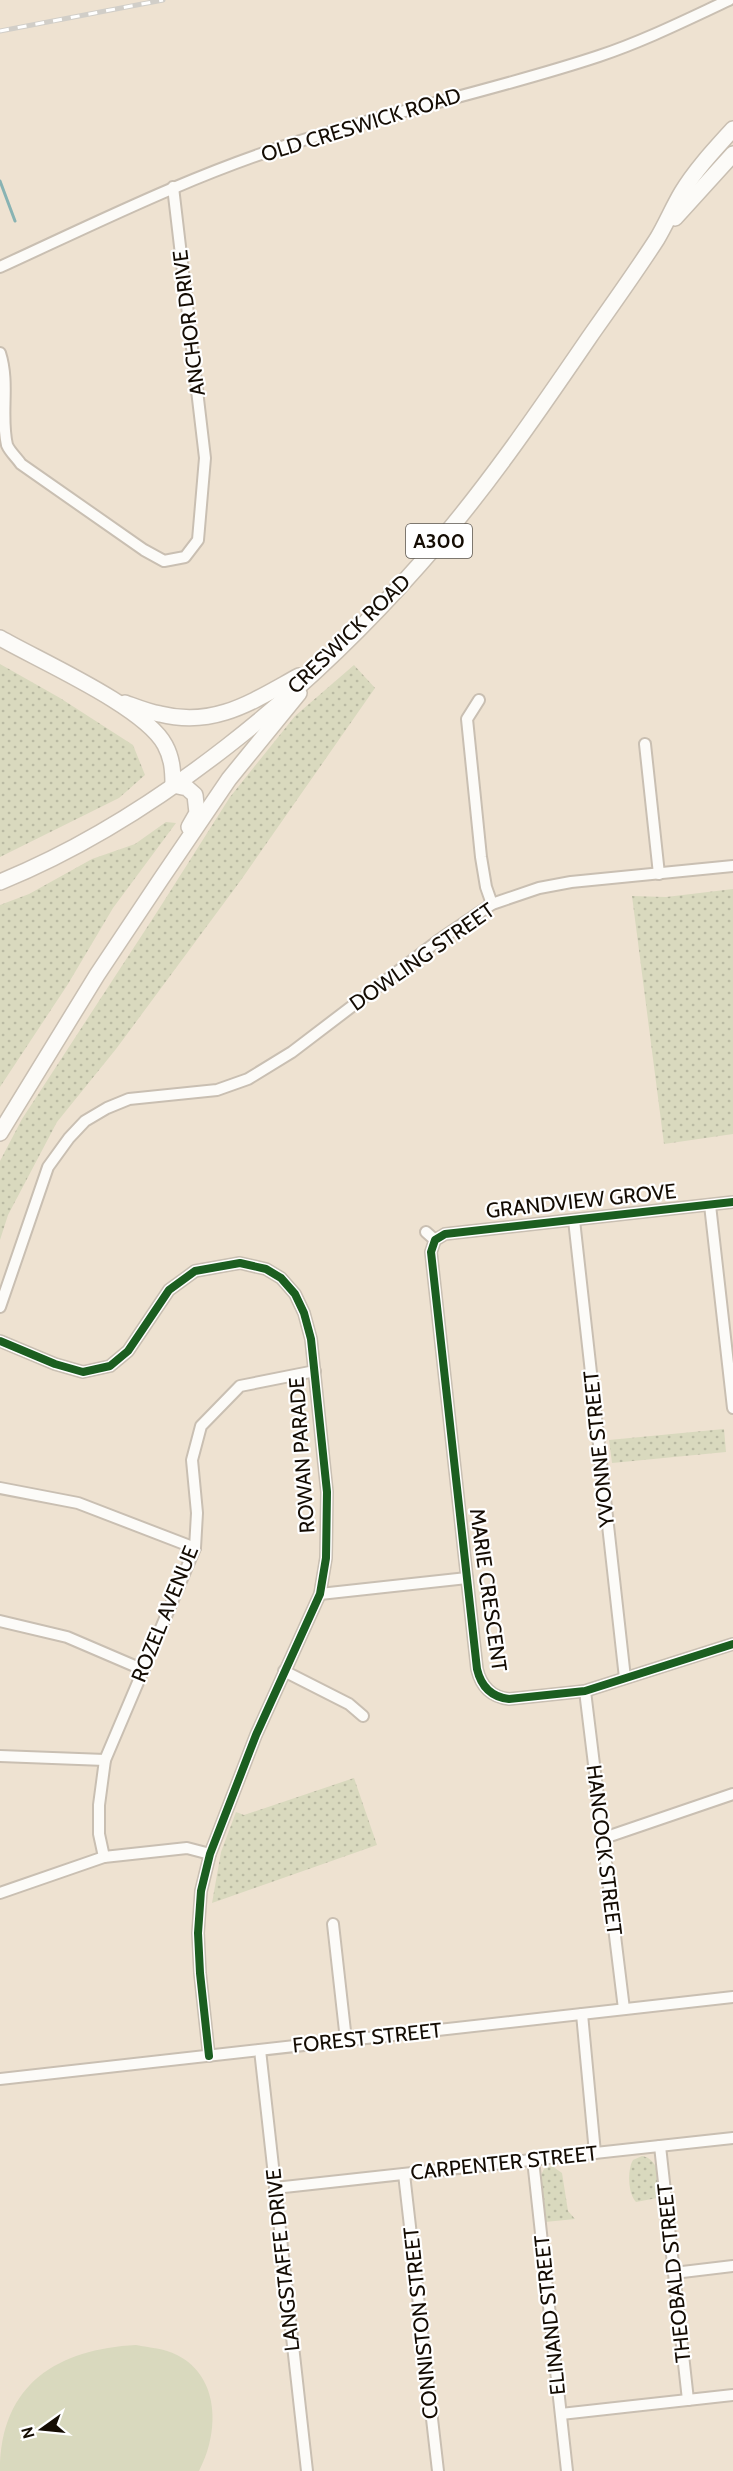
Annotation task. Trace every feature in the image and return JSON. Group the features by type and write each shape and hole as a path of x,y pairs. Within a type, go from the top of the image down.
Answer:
{"highway":[{"name":"CRESWICK ROAD","path":"0,882 94,836 172,785 232,743 352,638 422,562 481,489 593,333 658,237 690,179 733,129"},
{"name":"CRESWICK ROAD","path":"658,237 733,154"},
{"path":"0,638 110,698 149,726 164,743 172,764 172,785 192,791 197,804 197,813 160,879 97,975 0,1133"},
{"path":"110,698 161,715 190,718 217,717 240,709 323,663"},
{"path":"160,879 188,843 229,779 323,663"}],"street":[{"name":"OLD CRESWICK ROAD","path":"0,267 173,187 296,142 600,56 729,0"},
{"name":"ANCHOR DRIVE","path":"0,353 6,378 1,425 8,447 21,464 144,550 164,561 185,557 198,540 205,458 173,187"},
{"path":"479,700 467,719 481,857 486,887 492,904"},
{"path":"645,744 659,874"},
{"name":"DOWLING STREET","path":"0,1307 48,1167 69,1138 85,1121 129,1099 217,1090 248,1079 292,1052 439,940 492,904 539,888 572,882 733,866"},
{"name":"GRANDVIEW GROVE","path":"435,1240 449,1234 733,1202"},
{"path":"710,1205 733,1408"},
{"name":"YVONNE STREET","path":"574,1220 625,1678"},
{"path":"426,1232 435,1240"},
{"name":"MARIE CRESCENT","path":"435,1240 431,1249 431,1258 477,1669 486,1688 496,1696 509,1699 585,1691 733,1644"},
{"name":"ROWAN PARADE","path":"0,1341 56,1364 83,1372 110,1366 128,1351 169,1290 195,1271 240,1263 266,1269 280,1278 295,1294 304,1313 311,1339 327,1492 326,1558 320,1594 284,1671 210,1854 201,1891 198,1933 209,2056"},
{"name":"ROZEL AVENUE","path":"104,1857 99,1834 99,1805 105,1760 195,1548 197,1514 192,1460 201,1426 240,1386 315,1371"},
{"path":"0,1488 78,1503 195,1548"},
{"path":"320,1594 467,1578"},
{"path":"0,1621 67,1636 144,1670"},
{"path":"284,1671 349,1704 363,1716"},
{"name":"HANCOCK STREET","path":"585,1691 624,2009"},
{"path":"0,1756 105,1760"},
{"path":"604,1838 733,1794"},
{"path":"0,1893 104,1857 187,1848 210,1854"},
{"path":"333,1924 346,2040"},
{"name":"FOREST STREET","path":"0,2079 733,1997"},
{"path":"582,2014 596,2152"},
{"name":"LANGSTAFFE DRIVE","path":"260,2050 307,2471"},
{"name":"CARPENTER STREET","path":"275,2188 733,2138"},
{"name":"THEOBALD STREET","path":"660,2146 688,2400"},
{"name":"ELINAND STREET","path":"533,2160 567,2471"},
{"name":"CONNISTON STREET","path":"404,2174 438,2471"},
{"path":"674,2273 733,2266"},
{"path":"561,2414 733,2395"}],"green space":[{"path":"0,664 60,698 133,745 145,775 119,798 0,857"},
{"path":"354,665 375,688 241,880 116,1049 57,1122 8,1215 0,1240 0,1161 22,1119 230,797 295,716"},
{"path":"166,822 176,823 113,908 68,984 0,1087 0,905 29,894 92,859 135,844"},
{"path":"733,889 733,1134 664,1144 632,896 666,897"},
{"path":"724,1429 726,1452 612,1463 609,1440"},
{"path":"354,1778 377,1845 212,1903 221,1852 236,1812 244,1815"},
{"path":"642,2156 648,2158 656,2167 660,2186 657,2198 636,2202 630,2188 630,2170 633,2160"},
{"path":"552,2166 562,2173 568,2211 575,2219 545,2222 540,2177 544,2169"},
{"path":"136,2345 177,2355 202,2377 209,2392 212,2424 206,2456 199,2471 0,2471 3,2440 10,2415 23,2394 39,2376 59,2363 82,2354"}],"waterway":[{"path":"0,181 15,221"}],"railway":[{"path":"0,31 163,0"}],"cycle path":[{"path":"733,1202 445,1234 435,1240 431,1252 477,1669 484,1685 497,1696 509,1699 585,1691 733,1644"},
{"path":"0,1341 55,1364 83,1372 110,1366 128,1351 169,1290 195,1271 240,1263 266,1269 281,1278 295,1294 304,1313 311,1339 327,1492 326,1558 320,1594 256,1735 210,1854 201,1891 198,1933 209,2056"}]}
